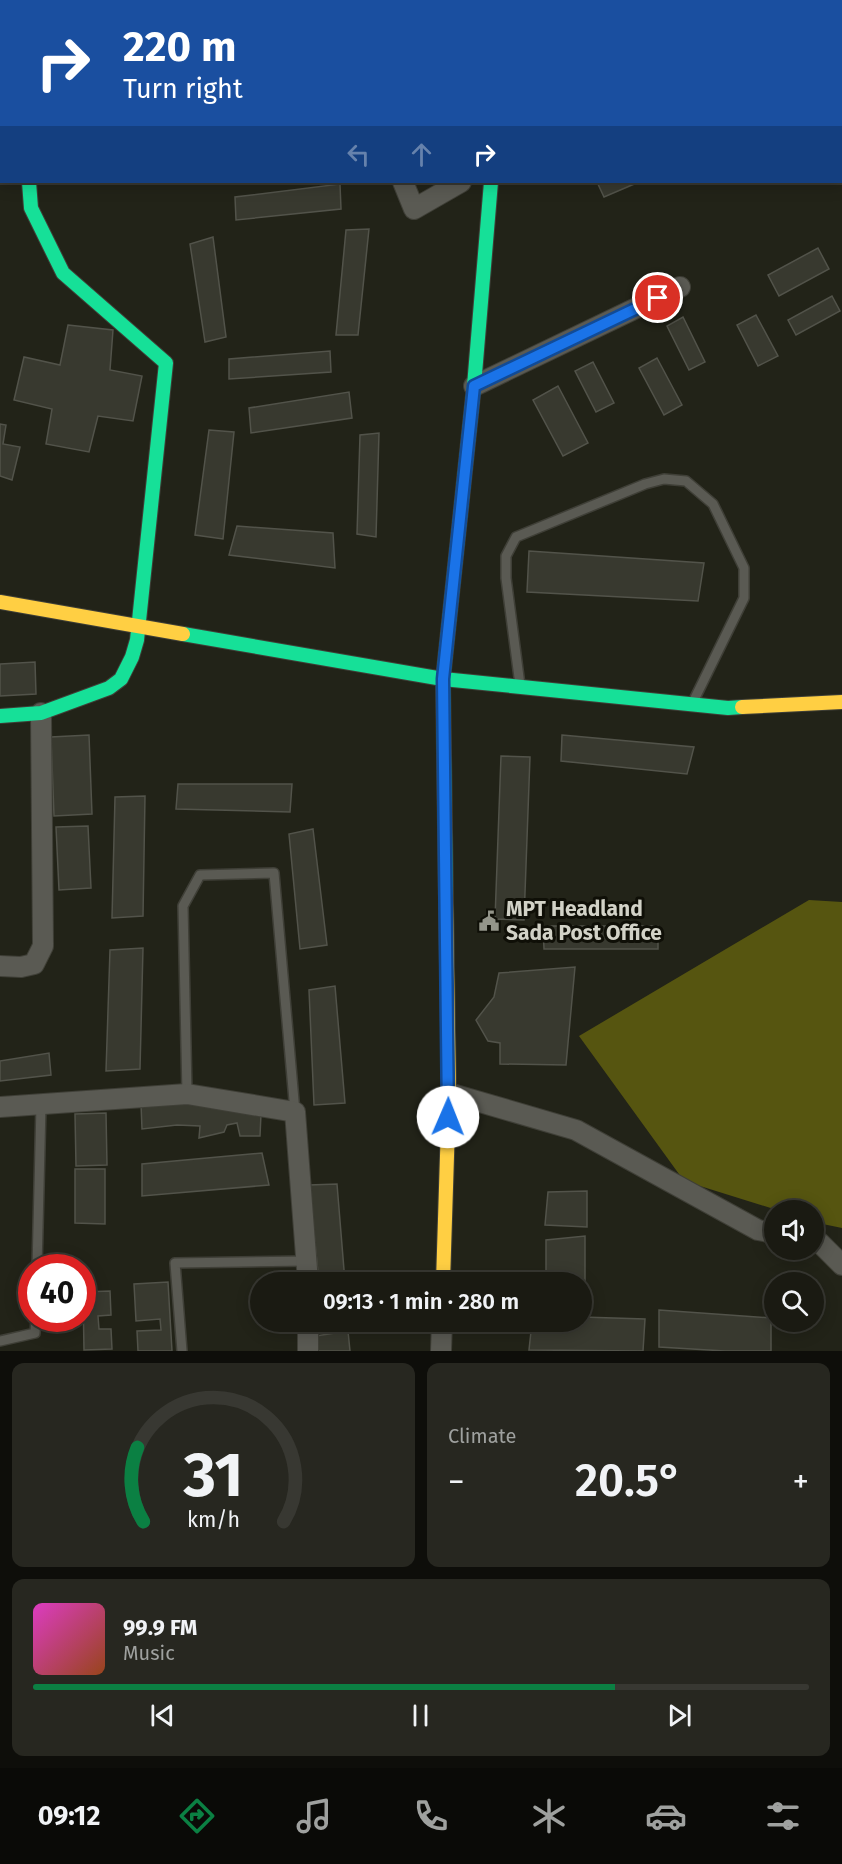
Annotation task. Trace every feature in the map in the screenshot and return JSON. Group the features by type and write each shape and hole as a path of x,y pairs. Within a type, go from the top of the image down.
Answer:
{"street":[{"path":"0,716 41,713 109,688 121,679 132,657 138,626 166,363 63,273 31,208 29,183"},
{"path":"403,183 414,209 459,183"},
{"path":"443,1272 448,1093 443,679 474,386 491,183"},
{"path":"474,386 680,288"},
{"path":"0,602 443,679 728,708 842,702"},
{"path":"0,966 21,967 34,964 44,946 41,713"},
{"path":"448,1093 576,1130 758,1230 764,1231"},
{"path":"0,1107 187,1094 295,1112 308,1272"},
{"path":"824,1247 842,1265"},
{"path":"308,1332 308,1351"},
{"path":"441,1351 442,1332"}],"lane":[{"path":"520,688 506,578 506,556 516,537 645,484 664,479 686,481 713,504 744,568 744,598 692,705"},
{"path":"187,1094 183,906 200,875 274,873 295,1112"},
{"path":"37,1254 41,1105"},
{"path":"182,1351 175,1263 308,1261"},
{"path":"0,1341 35,1332"}],"shaded area":[{"path":"809,900 842,902 842,1228 824,1224 824,1200 764,1200 764,1206 684,1181 579,1036"}],"building":[{"path":"597,183 637,183 604,197"},
{"path":"340,184 341,209 236,220 235,197"},
{"path":"369,229 358,335 336,335 346,230"},
{"path":"213,237 226,337 205,342 190,244"},
{"path":"818,248 829,269 779,296 768,275"},
{"path":"832,296 840,311 796,335 788,320"},
{"path":"756,315 778,356 758,366 737,325"},
{"path":"683,317 705,362 689,370 667,326"},
{"path":"68,325 113,330 110,370 142,376 133,421 98,416 89,452 46,444 52,409 14,400 24,357 60,365"},
{"path":"330,351 331,372 229,379 229,359"},
{"path":"657,358 682,405 664,415 639,368"},
{"path":"593,362 614,403 596,412 575,371"},
{"path":"558,386 588,443 563,456 533,400"},
{"path":"349,392 352,418 251,433 249,408"},
{"path":"0,424 6,425 3,444 20,447 12,480 0,476"},
{"path":"209,430 234,432 223,539 195,535"},
{"path":"379,433 376,537 357,534 360,435"},
{"path":"237,526 333,533 335,568 229,555"},
{"path":"529,551 704,563 698,601 527,592"},
{"path":"35,662 36,694 0,696 0,664"},
{"path":"89,735 92,814 54,816 51,737"},
{"path":"562,735 694,747 687,774 561,761"},
{"path":"501,756 530,757 524,920 495,919"},
{"path":"178,784 292,784 290,812 176,809"},
{"path":"145,796 143,916 112,918 115,797"},
{"path":"88,826 91,888 59,890 56,827"},
{"path":"313,829 327,945 300,949 289,834"},
{"path":"543,926 658,926 658,949 544,949"},
{"path":"143,948 140,1069 106,1071 110,950"},
{"path":"575,967 566,1065 500,1064 500,1043 488,1041 476,1020 494,997 499,973"},
{"path":"335,986 345,1103 314,1105 309,990"},
{"path":"49,1053 51,1075 0,1081 0,1061"},
{"path":"181,1103 261,1114 260,1136 240,1136 237,1123 227,1125 224,1132 199,1138 200,1126 177,1125 142,1129 141,1104"},
{"path":"106,1113 107,1165 76,1166 75,1114"},
{"path":"262,1153 269,1185 142,1196 142,1164"},
{"path":"75,1169 105,1169 105,1224 75,1223"},
{"path":"337,1184 344,1272 318,1272 309,1185"},
{"path":"587,1191 587,1227 545,1225 548,1192"},
{"path":"585,1236 585,1272 546,1272 546,1240"},
{"path":"168,1282 172,1351 138,1351 137,1331 161,1330 160,1319 136,1321 134,1284"},
{"path":"110,1291 111,1315 98,1316 99,1329 111,1329 112,1349 84,1350 84,1332 96,1332 96,1292"},
{"path":"659,1310 764,1318 764,1332 771,1332 771,1351 659,1347"},
{"path":"592,1317 645,1319 643,1351 529,1350 531,1332 592,1332"},
{"path":"348,1332 350,1351 317,1351 316,1336"}],"traffic: fast":[{"path":"0,716 41,713 109,688 121,679 132,657 137,640 166,363 63,273 31,208 29,183"},
{"path":"446,903 443,679 474,386 491,183"},
{"path":"183,634 443,679 728,708 742,707"}],"traffic: slow":[{"path":"0,602 183,634"},
{"path":"742,707 842,702"},
{"path":"443,1272 449,1093 446,903"}],"place":[{"name":"MPT Headland Sada Post Office","path":"489,921"}],"route":[{"path":"448,1117 443,679 474,386 658,298"}]}
